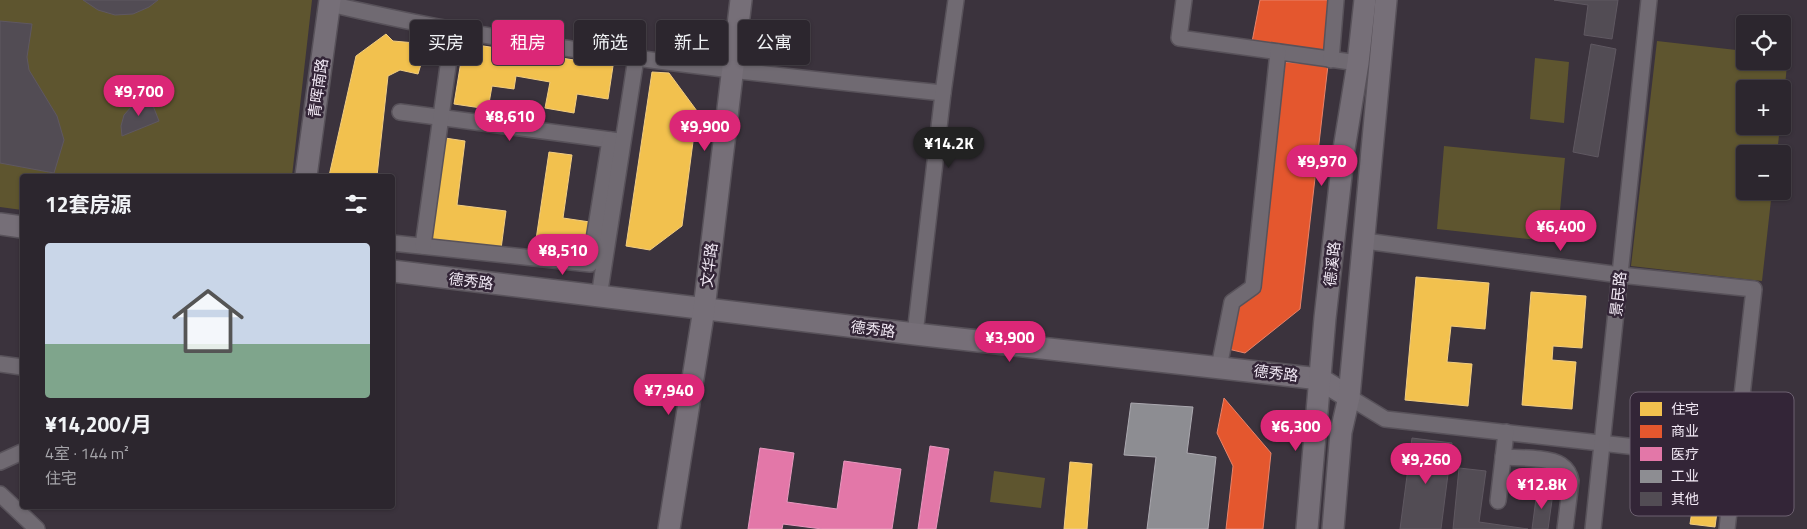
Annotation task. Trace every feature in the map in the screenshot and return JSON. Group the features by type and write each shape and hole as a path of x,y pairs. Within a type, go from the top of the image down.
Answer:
{"street":[{"name":"文华路","path":"669,529 704,309 741,0"},
{"path":"915,334 943,93 956,0"},
{"path":"1184,0 1179,38 1358,63"},
{"path":"1331,60 1336,0"},
{"name":"德溪路","path":"1307,529 1325,318 1344,149 1358,63 1365,0"},
{"name":"德溪路","path":"1333,529 1341,432 1349,397 1386,0"},
{"name":"景民路","path":"1593,529 1649,0"},
{"path":"329,2 410,20"},
{"name":"青晖南路","path":"306,174 329,2"},
{"path":"482,34 574,49"},
{"path":"1219,367 1232,302 1253,287 1278,52"},
{"path":"646,59 943,93"},
{"path":"423,246 448,65"},
{"path":"395,243 590,264 634,65"},
{"path":"400,112 616,141"},
{"path":"599,297 616,141"},
{"path":"0,224 20,227"},
{"path":"1364,241 1620,275 1754,289 1742,392"},
{"name":"德秀路","path":"395,271 915,334 1320,379 1349,397"},
{"path":"0,364 20,367"},
{"path":"1349,397 1385,419 1630,447"},
{"path":"1498,501 1506,432"},
{"path":"0,462 20,453"},
{"path":"1503,457 1555,462 1563,466 1569,474 1571,481 1565,529"},
{"path":"0,494 37,529"},
{"path":"1727,529 1728,516"}],"shaded area":[{"path":"0,0 312,0 292,174 20,174 20,210 0,207"},
{"path":"1657,41 1736,50 1736,70 1787,70 1786,80 1736,80 1736,135 1779,135 1778,145 1736,145 1736,200 1771,200 1762,281 1631,266"},
{"path":"1535,58 1569,62 1564,123 1530,119"},
{"path":"1444,146 1565,158 1557,242 1437,229"},
{"path":"994,471 1045,478 1041,508 990,502"}],"building: 住宅":[{"path":"386,34 393,41 410,42 410,65 421,65 418,74 400,70 388,76 377,174 329,174 356,56"},
{"path":"482,46 492,47 492,65 564,65 564,58 574,60 574,65 613,66 608,99 577,94 574,113 545,108 550,82 516,76 514,89 492,86 488,109 454,104 460,65 482,65"},
{"path":"652,72 669,73 697,111 682,226 650,250 626,246"},
{"path":"445,138 465,141 457,205 506,211 501,249 431,240"},
{"path":"549,152 572,155 563,218 590,222 586,249 569,246 567,258 534,253"},
{"path":"1416,277 1489,283 1485,329 1451,326 1447,362 1472,364 1468,406 1405,400"},
{"path":"1531,292 1586,296 1582,348 1553,346 1552,360 1576,362 1572,409 1522,405"},
{"path":"1070,462 1092,464 1087,529 1064,529"},
{"path":"1691,516 1716,516 1715,527 1690,524"}],"building: 商业":[{"path":"1260,0 1332,0 1327,53 1252,42"},
{"path":"1282,62 1328,65 1300,309 1245,353 1228,349 1235,310 1257,292"},
{"path":"1224,398 1271,453 1263,529 1226,529 1233,466 1217,433"}],"building: 医疗":[{"path":"930,446 949,449 936,529 918,529"},
{"path":"760,448 794,453 787,502 837,509 844,461 901,469 892,529 822,529 783,524 782,529 748,529"}],"building: 工业":[{"path":"1131,403 1193,407 1187,453 1216,457 1208,529 1147,529 1156,457 1124,455"}],"building: 其他":[{"path":"83,0 158,0 149,7 133,14 115,15 98,10"},
{"path":"1554,0 1618,0 1612,39 1584,35 1588,5"},
{"path":"0,21 32,24 27,57 29,70 57,116 64,140 54,173 0,163"},
{"path":"1591,44 1616,49 1598,157 1573,152"},
{"path":"150,98 159,121 122,136 121,126 124,115 132,106"},
{"path":"1412,438 1452,443 1441,529 1400,529"},
{"path":"1459,468 1486,471 1479,522 1528,529 1453,529"},
{"path":"1537,491 1553,493 1548,529 1532,529"}]}
